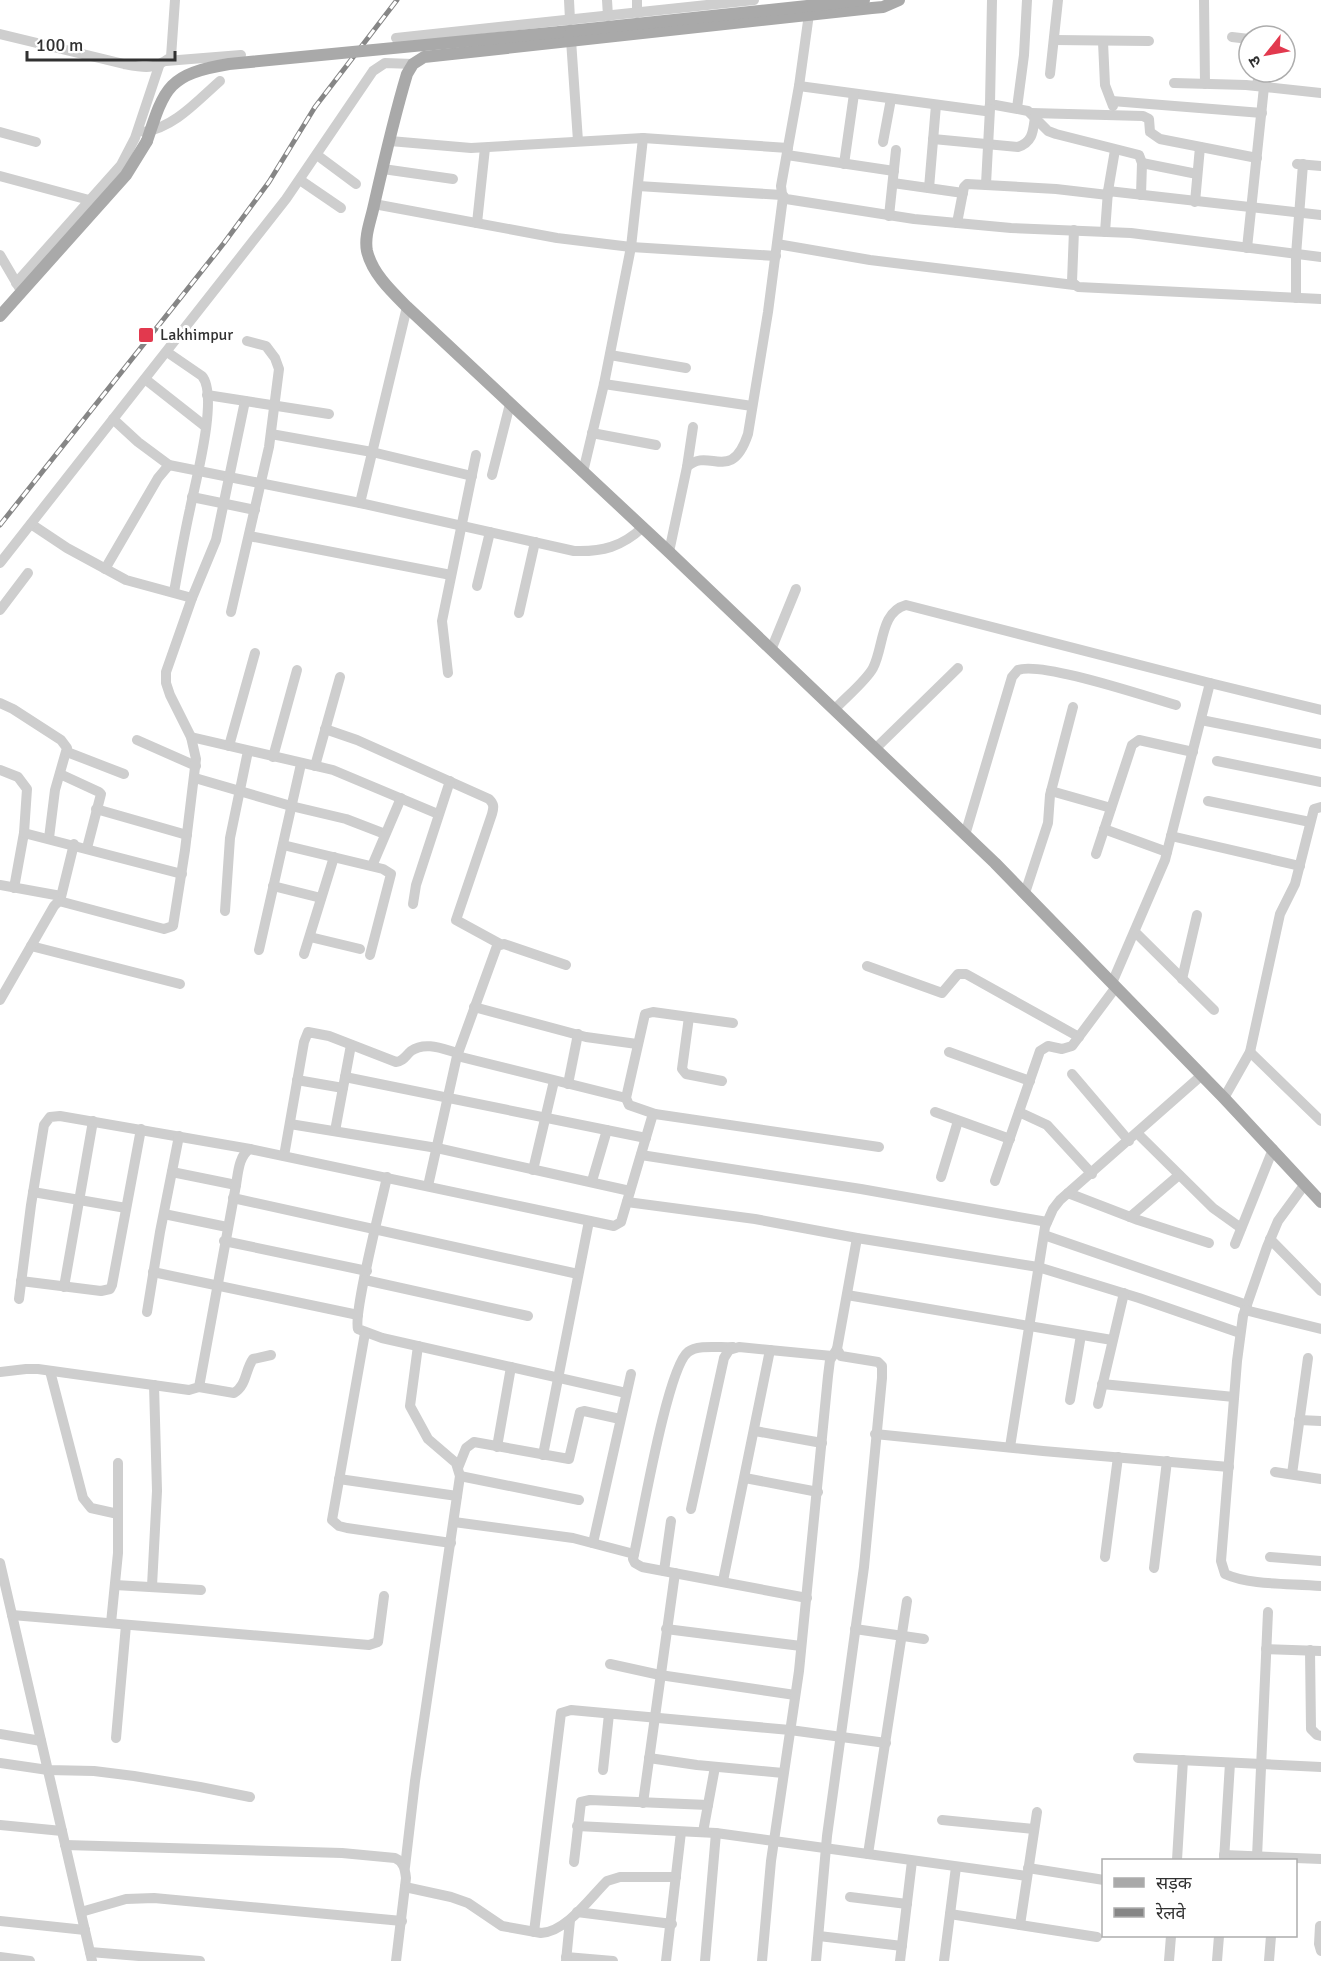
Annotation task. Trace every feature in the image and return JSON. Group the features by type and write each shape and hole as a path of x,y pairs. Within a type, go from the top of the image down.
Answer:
{"main road":[{"path":"0,316 19,287 120,182 168,89 186,75 205,68 864,0"},
{"path":"899,0 883,7 424,57 413,64 402,92 367,232 367,249 371,263 406,307 835,709 1025,893 1320,1197"}],"street":[{"path":"1,261 19,287 142,137 162,64 171,57 175,0"},
{"path":"569,0 570,20"},
{"path":"607,0 608,16"},
{"path":"637,0 637,13"},
{"path":"396,38 751,0"},
{"path":"986,184 992,0"},
{"path":"1017,108 1024,56 1027,0"},
{"path":"1050,74 1058,0"},
{"path":"1204,0 1205,84"},
{"path":"687,467 696,461 728,461 739,456 748,434 776,256 783,196 782,186 809,14"},
{"path":"0,34 143,68 241,55"},
{"path":"1232,37 1237,38"},
{"path":"571,40 578,141"},
{"path":"1054,40 1149,41"},
{"path":"1103,42 1105,85 1115,115"},
{"path":"0,563 300,180 373,71 384,63 413,64"},
{"path":"142,137 176,120 220,81"},
{"path":"1174,83 1261,87 1321,93"},
{"path":"1247,248 1262,113 1261,84"},
{"path":"799,86 985,111 990,106 1017,108 1033,115 1048,131 1138,155 1142,163 1141,195"},
{"path":"844,164 854,94"},
{"path":"883,142 891,99"},
{"path":"1112,101 1262,113"},
{"path":"929,188 936,105"},
{"path":"1033,115 1143,116 1149,119 1150,132 1153,136 1257,158"},
{"path":"933,139 1018,147 1027,143 1032,137 1033,115"},
{"path":"0,132 36,142"},
{"path":"583,472 632,247 643,138"},
{"path":"390,141 485,148 643,138 788,151 844,164 894,171"},
{"path":"1195,202 1200,147"},
{"path":"477,223 485,148"},
{"path":"889,216 896,150"},
{"path":"1105,232 1115,150"},
{"path":"317,155 356,184"},
{"path":"1142,163 1197,174"},
{"path":"1296,298 1300,164 1321,166"},
{"path":"383,169 453,178"},
{"path":"0,176 89,200"},
{"path":"300,180 341,208"},
{"path":"893,183 963,193"},
{"path":"957,223 967,184 1141,195 1321,215"},
{"path":"638,186 783,196 790,200 889,216 1011,228 1131,233 1321,257"},
{"path":"374,204 557,238 632,247 776,256"},
{"path":"1074,230 1072,282 1074,285"},
{"path":"777,244 870,260 1084,288 1321,299"},
{"path":"360,503 406,307"},
{"path":"231,612 271,434 278,378 278,364 266,346 247,341"},
{"path":"167,352 202,376 206,381 207,395 206,426 174,592"},
{"path":"610,355 686,368"},
{"path":"145,379 206,426"},
{"path":"604,384 752,406"},
{"path":"207,395 329,414"},
{"path":"0,885 60,899 164,929 173,926 196,766 195,748 166,683 168,666 216,540 245,401"},
{"path":"492,475 510,404"},
{"path":"113,419 170,465 360,503 574,551 601,551 624,542 642,527"},
{"path":"669,552 693,427"},
{"path":"271,434 372,452 472,476"},
{"path":"592,434 656,445"},
{"path":"448,673 442,621 476,455"},
{"path":"105,570 158,478 170,465"},
{"path":"192,497 255,510"},
{"path":"31,524 67,548 126,580 192,598"},
{"path":"477,586 490,532"},
{"path":"249,536 451,575"},
{"path":"519,613 535,542"},
{"path":"0,610 28,573"},
{"path":"771,650 796,589"},
{"path":"835,709 873,669 891,613 906,604 1321,710"},
{"path":"229,746 255,653"},
{"path":"876,748 958,668"},
{"path":"965,835 1012,677 1018,670 1030,668 1066,674 1176,705"},
{"path":"273,757 297,670"},
{"path":"315,766 340,677"},
{"path":"995,1181 1044,1047 1068,1048 1080,1037 1114,985 1167,852 1210,683"},
{"path":"0,703 14,709 61,740 67,748 52,807 49,838"},
{"path":"1025,893 1048,823 1051,791 1072,707"},
{"path":"1201,720 1321,744"},
{"path":"325,729 357,740 489,799 494,808 456,920 500,944 566,965"},
{"path":"191,737 345,775 438,814"},
{"path":"137,740 196,766"},
{"path":"1096,854 1129,751 1136,741 1145,740 1193,752"},
{"path":"225,911 228,854 248,751"},
{"path":"67,752 124,774"},
{"path":"1217,761 1321,782"},
{"path":"259,950 301,764"},
{"path":"0,770 18,777 27,789 24,832 14,888"},
{"path":"60,774 99,792 100,798 87,848"},
{"path":"195,778 239,792 346,819 385,834"},
{"path":"413,904 416,885 450,782"},
{"path":"1051,791 1111,808"},
{"path":"372,866 400,798"},
{"path":"1208,801 1310,822"},
{"path":"1224,1098 1250,1052 1280,914 1295,885 1314,809 1321,807"},
{"path":"96,809 187,835"},
{"path":"1104,829 1167,852"},
{"path":"24,832 182,874"},
{"path":"1171,836 1300,866"},
{"path":"0,1000 60,899 75,844"},
{"path":"283,845 372,866 391,874 365,952 310,937"},
{"path":"304,954 334,857"},
{"path":"273,886 321,898"},
{"path":"1182,979 1197,915"},
{"path":"1135,932 1214,1010"},
{"path":"428,1186 457,1055 492,958 500,944"},
{"path":"31,946 180,984"},
{"path":"867,966 942,993 954,978 962,973 966,974 1080,1037"},
{"path":"474,1007 578,1034 637,1044"},
{"path":"733,1023 649,1012 643,1017 637,1044 626,1098 629,1106 655,1113 879,1147"},
{"path":"689,1017 682,1069 686,1074 722,1081"},
{"path":"284,1156 305,1037 308,1032 329,1036 390,1061 400,1062 412,1050 420,1047 440,1048 457,1055 626,1098"},
{"path":"568,1084 578,1034"},
{"path":"335,1131 351,1045"},
{"path":"949,1052 1030,1081"},
{"path":"1250,1052 1321,1121"},
{"path":"1072,1074 1134,1138 1179,1175 1220,1214 1241,1228"},
{"path":"1010,1448 1038,1267 1047,1222 1053,1209 1202,1076"},
{"path":"297,1080 344,1083 449,1097 646,1138"},
{"path":"533,1170 554,1081"},
{"path":"934,1112 1010,1139"},
{"path":"1019,1112 1047,1125 1092,1174"},
{"path":"19,1299 33,1192 46,1121 50,1117 93,1121 250,1149 614,1226 621,1222 655,1113"},
{"path":"64,1287 93,1121"},
{"path":"940,1177 958,1121"},
{"path":"290,1124 437,1148 592,1181 629,1196 857,1238 1038,1267 1124,1293 1240,1334"},
{"path":"21,1281 101,1291 110,1289 141,1129"},
{"path":"592,1181 607,1130"},
{"path":"147,1312 179,1136"},
{"path":"199,1387 233,1197 243,1156 245,1151 250,1149"},
{"path":"1235,1244 1273,1149"},
{"path":"641,1155 861,1189 1047,1222"},
{"path":"172,1172 236,1185"},
{"path":"1130,1217 1179,1175"},
{"path":"387,1177 356,1322 358,1329 365,1333 418,1346 626,1394"},
{"path":"1305,1184 1278,1221 1270,1239 1246,1308 1240,1334 1221,1561 1225,1574 1246,1580 1321,1586"},
{"path":"33,1192 126,1208"},
{"path":"1068,1194 1209,1243"},
{"path":"233,1197 578,1274"},
{"path":"164,1214 227,1227"},
{"path":"543,1455 589,1221"},
{"path":"1044,1235 1246,1308 1321,1329"},
{"path":"762,1961 774,1841 807,1598 828,1377 847,1295 857,1238"},
{"path":"1270,1239 1321,1291"},
{"path":"225,1241 528,1316"},
{"path":"153,1272 358,1315"},
{"path":"1098,1404 1124,1293"},
{"path":"847,1295 1112,1340"},
{"path":"365,1333 332,1516 334,1524 346,1528 451,1543"},
{"path":"1070,1400 1081,1335"},
{"path":"418,1346 410,1406 428,1438 453,1459 459,1472"},
{"path":"690,1509 724,1358 733,1347"},
{"path":"807,1598 669,1572 638,1565 633,1559 664,1414 678,1365 685,1354 692,1349 733,1347 835,1352 841,1356 872,1361 882,1366 864,1567 826,1848 816,1961"},
{"path":"723,1581 770,1350"},
{"path":"0,1372 26,1369 50,1371 189,1390 199,1387 234,1393 242,1388 248,1367 253,1359 271,1355"},
{"path":"1292,1474 1308,1358"},
{"path":"496,1447 511,1366"},
{"path":"50,1371 83,1498 91,1508 118,1514"},
{"path":"593,1543 631,1374"},
{"path":"1102,1384 1234,1397"},
{"path":"152,1586 157,1491 154,1385"},
{"path":"396,1961 415,1781 454,1522 459,1472 470,1443 568,1459 580,1412 620,1419"},
{"path":"1299,1420 1321,1421"},
{"path":"755,1431 822,1443"},
{"path":"875,1434 1229,1467"},
{"path":"1105,1557 1118,1457"},
{"path":"1154,1568 1167,1461"},
{"path":"111,1623 118,1553 118,1462"},
{"path":"459,1472 579,1500"},
{"path":"1275,1472 1321,1479"},
{"path":"745,1478 818,1492"},
{"path":"339,1479 457,1496"},
{"path":"644,1803 666,1629 671,1521"},
{"path":"454,1522 573,1538 634,1554"},
{"path":"1270,1557 1321,1561"},
{"path":"0,1566 91,1956 200,1961"},
{"path":"115,1585 201,1590"},
{"path":"12,1615 374,1645 378,1642 384,1596"},
{"path":"868,1854 908,1602"},
{"path":"1257,1857 1268,1612"},
{"path":"116,1738 126,1625"},
{"path":"666,1629 801,1646"},
{"path":"855,1629 924,1639"},
{"path":"1266,1649 1315,1651 1311,1729 1321,1736"},
{"path":"610,1664 660,1675 795,1695"},
{"path":"534,1932 561,1713 571,1710 789,1730 886,1743"},
{"path":"603,1770 609,1714"},
{"path":"0,1734 41,1742"},
{"path":"649,1758 783,1773"},
{"path":"1138,1758 1321,1767"},
{"path":"1177,1859 1183,1760"},
{"path":"0,1763 48,1770 94,1771 134,1776 250,1797"},
{"path":"1230,1763 1224,1858 1321,1859"},
{"path":"703,1832 715,1767"},
{"path":"574,1862 581,1802 590,1800 708,1805"},
{"path":"1020,1925 1037,1812"},
{"path":"942,1820 1034,1828"},
{"path":"0,1825 62,1831"},
{"path":"577,1826 716,1833 956,1867 1102,1880"},
{"path":"666,1961 681,1832"},
{"path":"705,1961 716,1833"},
{"path":"65,1845 342,1853 395,1858 400,1860 405,1867"},
{"path":"900,1961 912,1860"},
{"path":"944,1961 956,1867"},
{"path":"405,1887 468,1903 502,1926 546,1933 574,1916 607,1881 620,1877 676,1877"},
{"path":"850,1897 907,1904"},
{"path":"81,1911 126,1899 154,1898 402,1921"},
{"path":"950,1914 1097,1937"},
{"path":"574,1916 672,1924"},
{"path":"574,1916 566,1959 613,1961"},
{"path":"0,1921 85,1930"},
{"path":"1320,1926 1321,1951"},
{"path":"819,1936 902,1946"},
{"path":"1169,1961 1171,1937"},
{"path":"1217,1961 1219,1937"},
{"path":"1269,1961 1271,1937"},
{"path":"2,1959 30,1961"}],"railway":[{"path":"0,525 224,243 269,182 315,107 397,0"}],"place":[{"name":"Lakhimpur","path":"146,335"}]}
